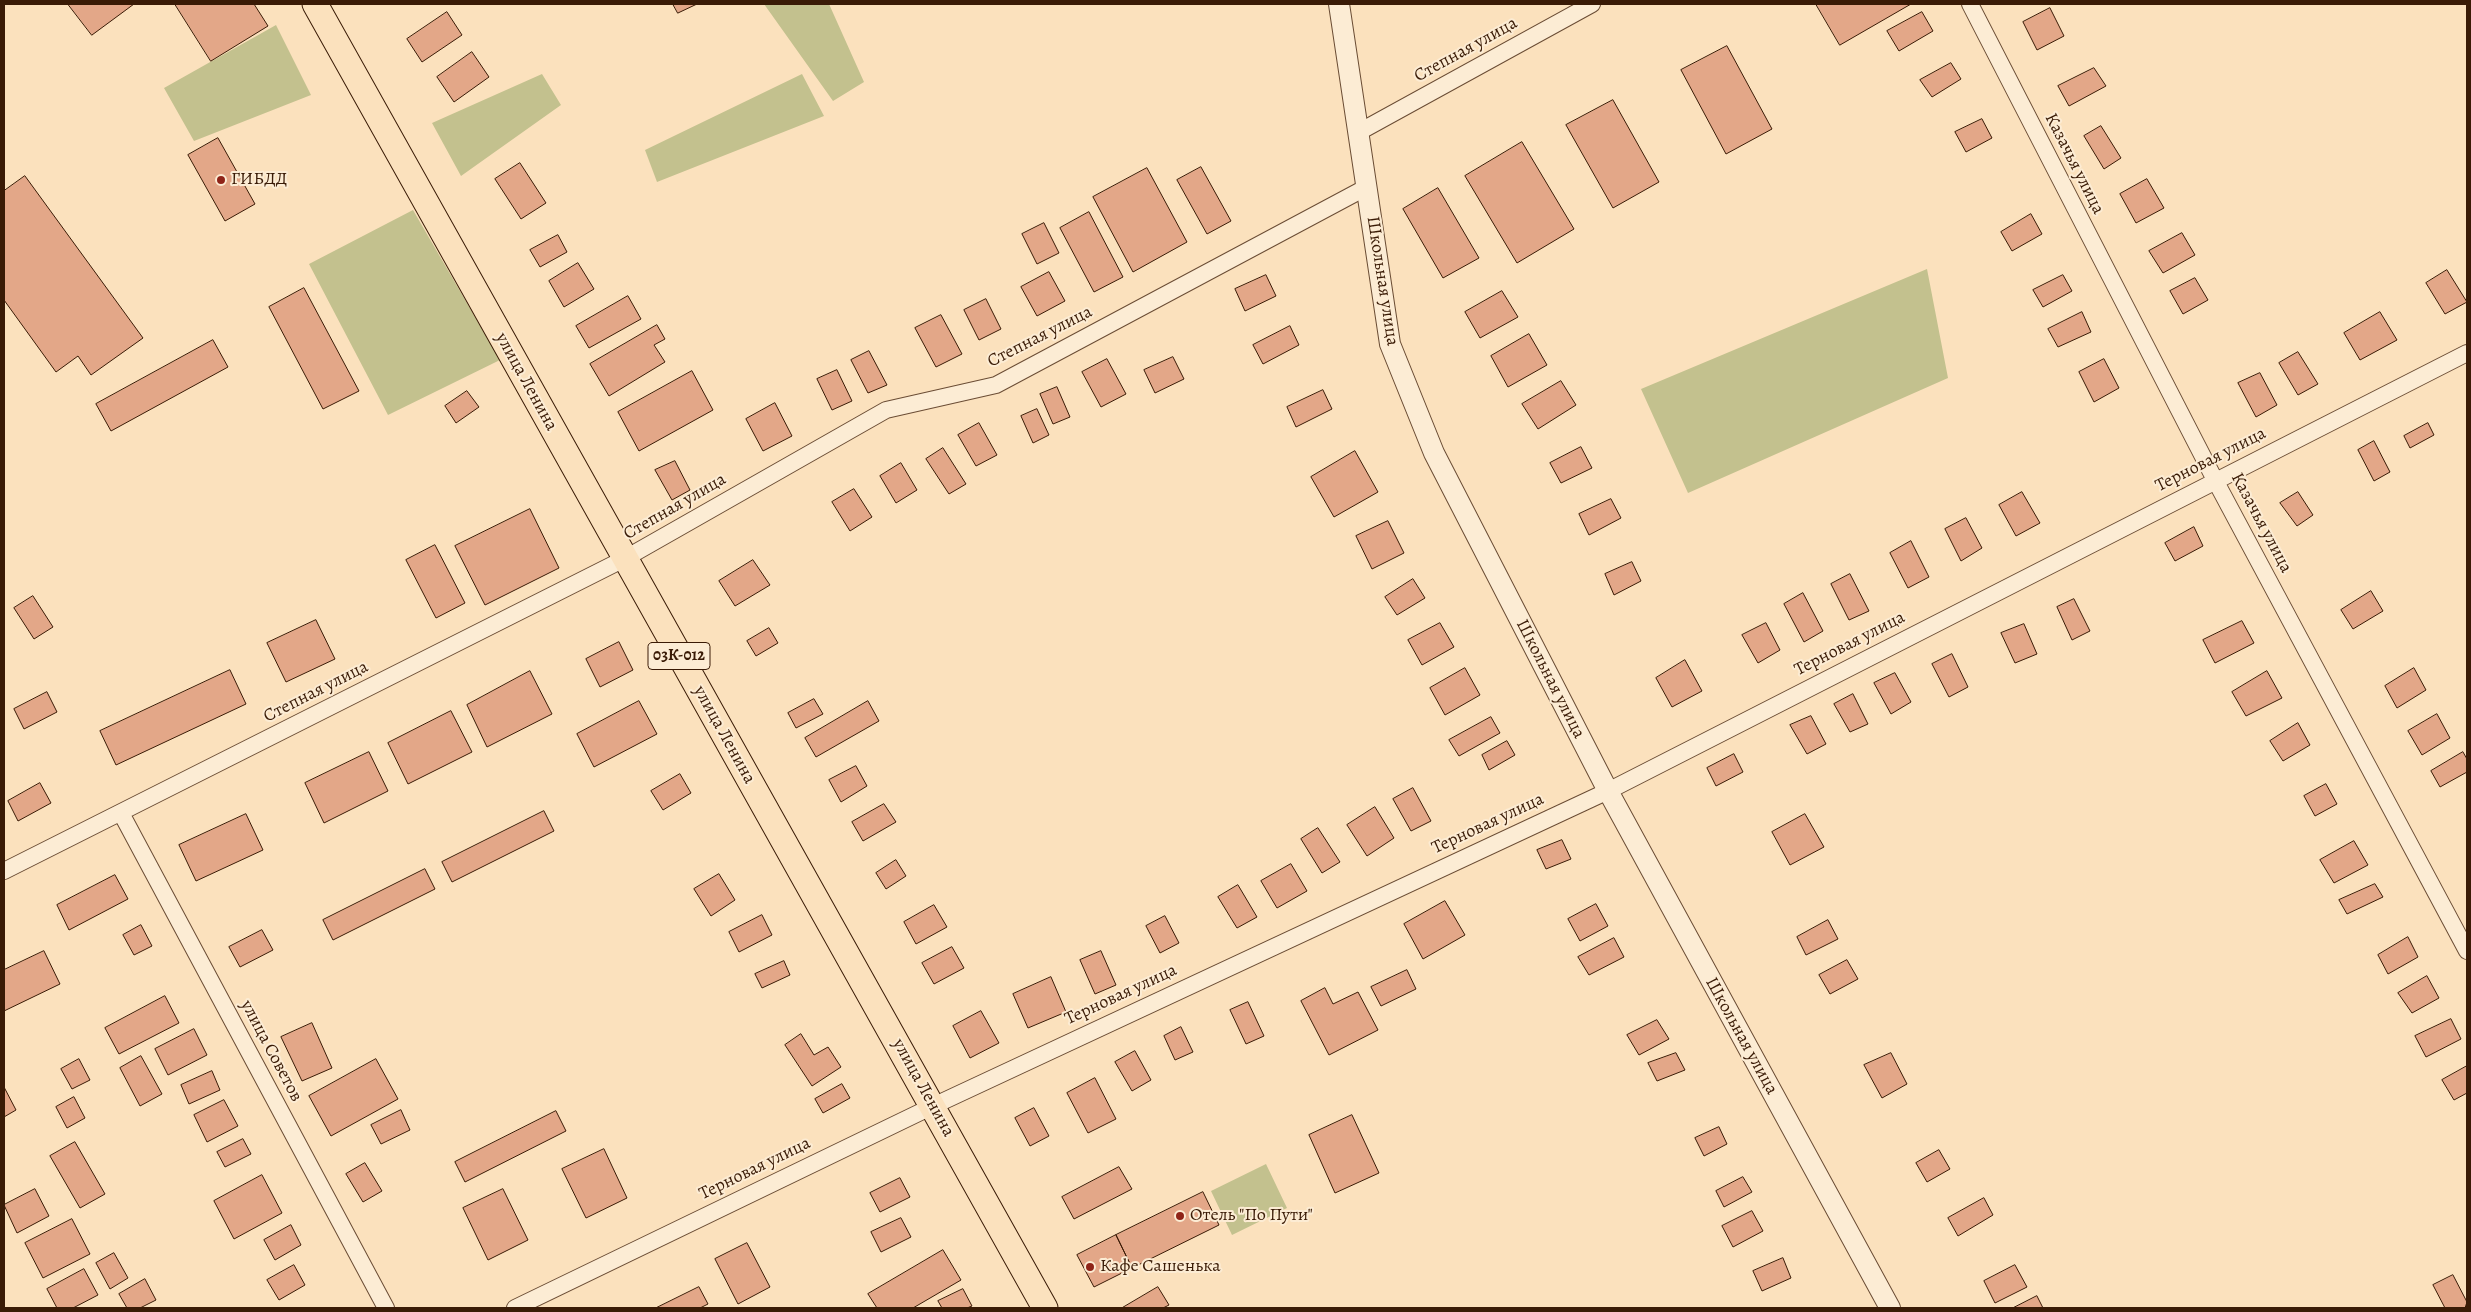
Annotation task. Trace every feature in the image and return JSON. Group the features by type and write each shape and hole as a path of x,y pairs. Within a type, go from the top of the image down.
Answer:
{"main road":[{"name":"улица Ленина","path":"315,4 1045,1308"}],"street":[{"name":"Школьная улица","path":"1339,4 1390,344 1434,453 1608,791 1890,1308"},
{"name":"Степная улица","path":"1358,132 1592,4"},
{"name":"Казачья улица","path":"1970,4 2215,480 2467,951"},
{"name":"Степная улица","path":"4,871 624,559 886,410 996,384 1367,187"},
{"name":"Терновая улица","path":"515,1308 933,1106 1608,791 2467,353"},
{"name":"улица Советов","path":"121,813 386,1308"}],"shaded area":[{"path":"764,4 829,4 864,82 833,101"},
{"path":"276,25 311,95 194,141 164,88"},
{"path":"542,74 561,105 461,176 432,123"},
{"path":"802,74 824,116 657,182 645,150"},
{"path":"413,210 500,360 388,415 309,264"},
{"path":"1927,269 1948,378 1688,493 1641,389"},
{"path":"1266,1164 1287,1208 1232,1235 1211,1191"}],"building":[{"path":"68,4 134,4 92,35"},
{"path":"175,4 254,4 268,26 211,61"},
{"path":"673,4 697,4 678,13"},
{"path":"1816,4 1911,4 1840,45"},
{"path":"2050,8 2064,36 2037,50 2023,22"},
{"path":"447,12 462,35 422,62 407,39"},
{"path":"1922,12 1933,31 1899,51 1887,31"},
{"path":"1727,46 1772,129 1726,154 1681,70"},
{"path":"472,52 489,77 454,102 437,77"},
{"path":"1951,63 1961,79 1932,97 1920,80"},
{"path":"2094,68 2106,86 2069,106 2058,86"},
{"path":"1613,100 1659,182 1613,208 1566,125"},
{"path":"1982,119 1992,138 1966,152 1955,132"},
{"path":"2101,126 2121,158 2104,169 2084,136"},
{"path":"218,138 255,204 225,221 188,155"},
{"path":"1522,142 1574,229 1517,263 1465,176"},
{"path":"520,163 546,203 521,219 495,179"},
{"path":"1201,167 1231,221 1207,234 1177,180"},
{"path":"1147,168 1187,242 1133,272 1093,197"},
{"path":"25,176 143,338 91,375 78,356 56,372 4,300 4,191"},
{"path":"2147,179 2164,208 2136,223 2120,194"},
{"path":"1438,188 1479,258 1443,278 1403,209"},
{"path":"1089,212 1123,277 1094,292 1060,228"},
{"path":"2031,214 2042,234 2012,251 2001,232"},
{"path":"1044,223 1059,253 1037,264 1022,234"},
{"path":"2182,233 2195,255 2163,273 2149,251"},
{"path":"558,235 567,252 540,267 530,250"},
{"path":"578,263 594,289 564,307 549,281"},
{"path":"2447,270 2467,302 2445,314 2426,283"},
{"path":"1049,272 1065,301 1037,316 1021,287"},
{"path":"1266,275 1276,296 1245,311 1235,289"},
{"path":"2063,275 2072,291 2043,307 2033,290"},
{"path":"2195,278 2208,300 2183,314 2170,291"},
{"path":"304,288 359,391 323,409 269,307"},
{"path":"1502,291 1518,317 1480,338 1465,312"},
{"path":"628,296 641,319 589,348 576,326"},
{"path":"986,299 1001,329 979,340 964,310"},
{"path":"2082,312 2091,332 2058,347 2048,329"},
{"path":"2380,312 2397,340 2360,360 2344,333"},
{"path":"941,315 962,354 936,367 915,328"},
{"path":"657,325 665,339 654,345 665,362 609,396 590,364"},
{"path":"1290,326 1299,345 1263,364 1253,345"},
{"path":"1529,334 1547,365 1508,387 1491,356"},
{"path":"213,340 228,367 111,431 96,404"},
{"path":"869,351 887,385 868,393 851,360"},
{"path":"2298,352 2318,384 2298,395 2279,363"},
{"path":"1173,357 1184,379 1155,393 1144,370"},
{"path":"1107,359 1126,394 1101,407 1082,372"},
{"path":"2104,359 2119,388 2094,402 2079,372"},
{"path":"837,370 852,401 832,410 817,379"},
{"path":"692,371 713,410 639,451 618,412"},
{"path":"2260,373 2277,405 2256,417 2238,383"},
{"path":"1561,381 1576,405 1538,429 1522,404"},
{"path":"1057,387 1070,417 1053,424 1040,394"},
{"path":"1323,390 1332,409 1296,427 1287,407"},
{"path":"467,391 479,407 456,423 445,406"},
{"path":"775,403 792,436 763,451 746,419"},
{"path":"1037,409 1049,435 1033,443 1021,416"},
{"path":"979,423 997,455 976,466 958,435"},
{"path":"2428,423 2434,435 2410,448 2404,436"},
{"path":"2374,441 2390,472 2374,481 2358,450"},
{"path":"1581,447 1592,468 1561,483 1550,463"},
{"path":"943,448 966,484 949,494 926,459"},
{"path":"1355,451 1378,492 1334,517 1311,477"},
{"path":"675,461 690,490 672,500 655,470"},
{"path":"901,463 917,490 896,503 880,476"},
{"path":"854,489 872,517 850,531 832,502"},
{"path":"2022,492 2040,523 2016,536 1999,505"},
{"path":"2298,492 2313,515 2297,526 2280,503"},
{"path":"1611,499 1621,518 1589,535 1579,514"},
{"path":"530,509 559,568 485,605 455,546"},
{"path":"1966,518 1982,548 1961,561 1945,529"},
{"path":"1388,521 1404,553 1372,569 1356,536"},
{"path":"2194,527 2203,546 2175,561 2165,543"},
{"path":"1911,541 1929,577 1908,588 1890,553"},
{"path":"435,545 465,603 436,618 406,560"},
{"path":"753,560 770,585 735,606 719,581"},
{"path":"1632,562 1641,581 1614,595 1605,574"},
{"path":"1850,574 1869,611 1849,620 1831,584"},
{"path":"1413,579 1425,598 1397,615 1385,597"},
{"path":"2371,591 2383,611 2353,629 2341,610"},
{"path":"1803,593 1823,631 1804,642 1784,604"},
{"path":"33,596 53,627 34,639 14,608"},
{"path":"2074,599 2090,631 2072,640 2057,607"},
{"path":"316,620 335,659 286,682 267,643"},
{"path":"2242,621 2254,643 2215,663 2203,640"},
{"path":"1440,623 1454,647 1422,665 1408,640"},
{"path":"1766,623 1780,650 1758,663 1742,635"},
{"path":"2024,624 2037,654 2015,663 2001,633"},
{"path":"769,628 778,643 756,656 747,641"},
{"path":"619,642 633,670 600,687 586,659"},
{"path":"1952,654 1968,687 1949,697 1932,664"},
{"path":"1685,660 1702,691 1672,707 1656,678"},
{"path":"1465,668 1480,695 1445,715 1430,688"},
{"path":"2414,668 2426,690 2397,708 2385,686"},
{"path":"230,670 246,704 116,765 100,731"},
{"path":"530,671 552,714 487,747 467,705"},
{"path":"2267,671 2282,698 2246,716 2232,692"},
{"path":"1895,673 1911,702 1891,714 1874,683"},
{"path":"47,692 57,712 24,729 14,709"},
{"path":"1853,694 1868,724 1850,732 1834,704"},
{"path":"814,699 823,714 796,728 788,713"},
{"path":"639,701 657,734 594,767 577,734"},
{"path":"868,701 879,721 816,757 805,738"},
{"path":"451,711 472,752 408,784 388,743"},
{"path":"2437,714 2450,738 2422,755 2408,731"},
{"path":"1811,716 1826,744 1807,754 1790,725"},
{"path":"1491,717 1500,733 1459,756 1449,740"},
{"path":"2298,723 2310,745 2283,761 2270,741"},
{"path":"1507,741 1515,755 1489,770 1482,755"},
{"path":"369,752 388,791 324,823 305,783"},
{"path":"2463,752 2467,759 2467,772 2440,787 2431,771"},
{"path":"1734,754 1743,772 1716,786 1707,768"},
{"path":"856,766 867,786 841,802 829,780"},
{"path":"680,774 691,793 663,810 651,791"},
{"path":"40,783 51,803 18,821 8,801"},
{"path":"2326,784 2337,804 2315,816 2304,796"},
{"path":"1413,788 1431,821 1411,831 1393,799"},
{"path":"884,804 896,822 863,841 852,822"},
{"path":"1375,807 1394,838 1367,856 1347,825"},
{"path":"544,811 554,831 452,882 442,862"},
{"path":"246,814 263,850 196,881 179,845"},
{"path":"1805,814 1824,847 1790,865 1772,832"},
{"path":"1318,828 1340,862 1322,873 1301,839"},
{"path":"1562,840 1571,859 1546,869 1537,850"},
{"path":"2354,841 2368,865 2334,883 2320,860"},
{"path":"896,860 906,876 886,889 876,873"},
{"path":"1291,864 1307,891 1277,908 1261,881"},
{"path":"425,869 435,889 333,940 323,920"},
{"path":"719,874 735,900 711,916 694,889"},
{"path":"115,875 128,899 69,930 57,905"},
{"path":"2375,884 2383,897 2347,914 2339,900"},
{"path":"1238,885 1257,917 1237,928 1218,897"},
{"path":"1445,901 1465,935 1423,959 1404,924"},
{"path":"1596,904 1608,926 1580,941 1568,919"},
{"path":"934,905 947,927 916,944 904,922"},
{"path":"762,915 772,935 739,952 729,932"},
{"path":"1165,916 1179,943 1160,953 1146,926"},
{"path":"1828,920 1838,939 1806,955 1797,937"},
{"path":"141,925 152,946 134,955 123,935"},
{"path":"262,930 273,950 240,967 229,947"},
{"path":"2408,937 2418,957 2388,974 2378,955"},
{"path":"1614,938 1624,957 1589,975 1578,957"},
{"path":"952,947 964,968 934,984 922,963"},
{"path":"44,951 60,984 4,1011 4,970"},
{"path":"1101,951 1116,985 1095,994 1080,960"},
{"path":"1847,960 1858,979 1830,994 1819,975"},
{"path":"784,961 790,975 762,988 755,974"},
{"path":"1407,970 1416,989 1381,1006 1371,987"},
{"path":"2427,976 2439,998 2412,1013 2398,993"},
{"path":"1051,977 1066,1012 1028,1028 1013,994"},
{"path":"1325,988 1333,1004 1358,992 1378,1030 1329,1055 1301,1001"},
{"path":"165,996 179,1023 119,1054 105,1028"},
{"path":"1248,1002 1264,1036 1246,1044 1230,1010"},
{"path":"981,1011 999,1043 970,1058 953,1026"},
{"path":"2451,1019 2461,1039 2426,1057 2415,1036"},
{"path":"1657,1020 1669,1039 1639,1055 1627,1035"},
{"path":"312,1023 332,1068 302,1081 281,1037"},
{"path":"1181,1027 1193,1052 1175,1060 1164,1036"},
{"path":"194,1029 207,1055 168,1075 155,1049"},
{"path":"801,1034 814,1055 828,1047 841,1067 812,1086 785,1045"},
{"path":"1135,1051 1151,1080 1132,1091 1115,1062"},
{"path":"1676,1053 1685,1070 1657,1081 1648,1063"},
{"path":"1891,1053 1907,1084 1882,1098 1864,1065"},
{"path":"141,1056 162,1094 140,1106 120,1068"},
{"path":"79,1059 90,1080 72,1089 61,1069"},
{"path":"376,1059 398,1099 331,1136 309,1096"},
{"path":"2467,1066 2467,1093 2454,1100 2442,1080"},
{"path":"212,1071 220,1090 189,1104 181,1085"},
{"path":"1095,1078 1116,1119 1088,1133 1067,1093"},
{"path":"842,1084 850,1098 823,1113 815,1099"},
{"path":"4,1087 16,1110 4,1117"},
{"path":"74,1097 85,1118 67,1128 56,1107"},
{"path":"224,1100 238,1126 207,1142 194,1115"},
{"path":"1034,1108 1049,1136 1030,1146 1015,1118"},
{"path":"401,1110 410,1130 381,1144 371,1125"},
{"path":"556,1111 566,1131 465,1182 455,1162"},
{"path":"1352,1115 1379,1173 1335,1193 1309,1135"},
{"path":"1719,1127 1727,1144 1704,1156 1695,1138"},
{"path":"243,1139 251,1154 225,1167 217,1152"},
{"path":"75,1142 105,1194 80,1208 50,1156"},
{"path":"604,1149 627,1198 586,1218 562,1169"},
{"path":"1939,1150 1950,1169 1927,1182 1916,1163"},
{"path":"365,1163 382,1191 363,1202 346,1174"},
{"path":"1119,1167 1132,1189 1074,1219 1062,1197"},
{"path":"262,1175 282,1213 234,1239 214,1201"},
{"path":"1743,1177 1752,1192 1724,1207 1716,1191"},
{"path":"900,1178 910,1197 880,1212 870,1193"},
{"path":"35,1189 49,1216 17,1233 4,1205"},
{"path":"503,1189 528,1240 488,1260 463,1208"},
{"path":"1203,1192 1219,1225 1132,1268 1116,1235"},
{"path":"1984,1198 1993,1215 1958,1236 1948,1218"},
{"path":"1752,1211 1763,1231 1733,1247 1722,1226"},
{"path":"901,1218 911,1237 881,1252 871,1232"},
{"path":"72,1219 90,1254 43,1278 25,1243"},
{"path":"291,1225 301,1245 275,1260 264,1240"},
{"path":"1116,1235 1132,1268 1094,1287 1077,1255"},
{"path":"747,1243 770,1287 738,1304 715,1259"},
{"path":"943,1250 961,1280 913,1308 877,1308 868,1294"},
{"path":"114,1253 128,1278 110,1289 96,1263"},
{"path":"1783,1258 1791,1278 1762,1291 1753,1271"},
{"path":"294,1265 305,1285 279,1300 267,1280"},
{"path":"2015,1265 2027,1287 1995,1303 1984,1281"},
{"path":"84,1269 98,1295 73,1308 57,1308 47,1289"},
{"path":"2453,1275 2467,1302 2465,1308 2445,1308 2433,1285"},
{"path":"145,1279 156,1300 140,1308 127,1308 119,1294"},
{"path":"699,1287 708,1304 700,1308 656,1308"},
{"path":"1158,1287 1169,1305 1163,1308 1122,1308"},
{"path":"963,1289 972,1306 967,1308 942,1308 938,1301"},
{"path":"2037,1296 2043,1308 2013,1308"}],"place":[{"name":"ГИБДД","path":"221,180"},
{"name":"Отель \"По Пути\"","path":"1180,1216"},
{"name":"Кафе Сашенька","path":"1090,1267"}]}
